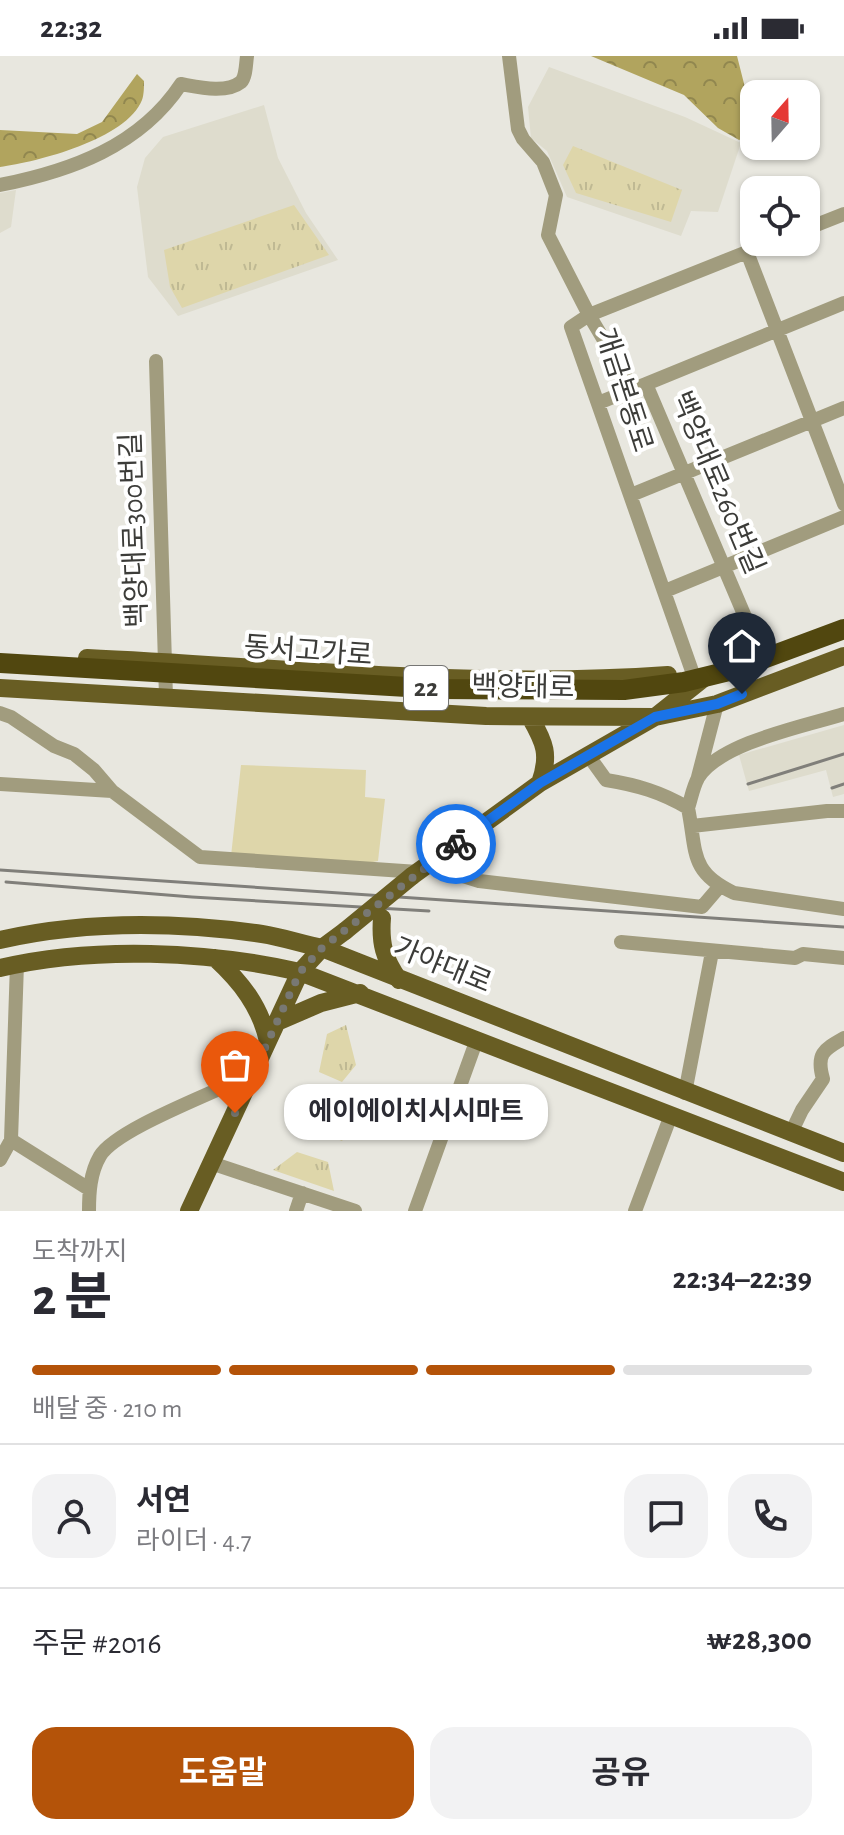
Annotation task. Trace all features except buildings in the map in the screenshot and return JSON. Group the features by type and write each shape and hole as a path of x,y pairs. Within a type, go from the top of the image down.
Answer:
{"highway":[{"name":"동서고가로","path":"0,663 441,689 624,690 684,682 733,670 844,629"},
{"name":"동서고가로","path":"0,675 442,701 618,702 677,696 744,680 844,643"}],"main road":[{"name":"백양대로","path":"0,655 437,677 615,679 693,674 715,669 844,620"},
{"name":"백양대로","path":"0,688 422,713 655,717 717,704 844,656"},
{"path":"189,1211 300,972 322,948 419,871 540,783 655,717 715,669"},
{"path":"615,679 625,717 620,737"},
{"path":"530,717 538,731 547,764 540,783"},
{"path":"390,894 382,918 381,941 386,962 399,980"},
{"name":"가야대로","path":"0,940 87,927 179,927 264,934 322,948 844,1153"},
{"name":"가야대로","path":"8,966 88,957 177,955 255,962 300,972 844,1182"},
{"path":"215,958 246,991 264,1020 268,1041"},
{"path":"277,1022 321,1003 360,993"}],"street":[{"path":"0,185 92,159 132,137 166,107 181,84 219,89 240,83 244,79 247,56"},
{"name":"백양대로260번길","path":"509,56 518,129 543,162 556,195 548,235 589,315 640,386 684,473 760,652"},
{"path":"820,223 844,214"},
{"name":"개금본동로","path":"693,674 571,327 589,315 740,255"},
{"path":"749,256 844,504"},
{"path":"598,403 844,303"},
{"name":"백양대로300번길","path":"156,361 166,697"},
{"path":"631,495 844,408"},
{"path":"665,591 844,517"},
{"path":"717,704 688,808 699,870 734,893 844,909"},
{"path":"0,713 54,746 74,754 94,770 112,791 200,857 419,871 702,907 720,886"},
{"path":"698,777 728,751 844,714"},
{"path":"588,755 606,780 642,785 688,808"},
{"path":"0,784 112,791"},
{"path":"692,826 844,811"},
{"path":"621,942 795,958 803,954 844,958"},
{"path":"685,1093 712,952"},
{"path":"0,1160 11,1140 8,966"},
{"path":"791,1133 823,1079 819,1066 821,1056 827,1048 844,1038"},
{"path":"415,1211 477,1039"},
{"path":"89,1211 89,1189 100,1156 118,1138 230,1084 246,1089"},
{"path":"635,1211 671,1115"},
{"path":"11,1140 89,1189"},
{"path":"211,1163 355,1211"},
{"path":"296,1211 302,1193"}],"shaded area":[{"path":"549,67 685,117 740,143 718,212 691,211 681,236 567,197 547,151 531,138 528,107"},
{"path":"264,105 278,158 306,213 338,260 178,316 148,277 137,187 145,158 163,137"},
{"path":"16,190 11,227 0,233 0,193"},
{"path":"844,725 844,794 833,797 826,770 749,791 739,755"}],"green space":[{"path":"591,56 737,56 743,80 740,80 740,140 718,128 684,95"},
{"path":"137,74 144,81 142,100 133,114 119,126 57,154 0,167 0,130 77,134 102,122"},
{"path":"573,146 682,190 671,222 576,193 563,165"},
{"path":"294,205 329,255 182,308 170,287 164,250"},
{"path":"241,765 366,770 365,797 385,799 378,861 353,866 231,856"},
{"path":"346,1025 356,1065 342,1082 319,1072 327,1034"},
{"path":"305,1092 359,1114 342,1141 286,1118"},
{"path":"297,1152 328,1162 334,1191 273,1170"}],"railway":[{"path":"748,784 844,754"},
{"path":"832,788 844,784"},
{"path":"0,870 844,927"},
{"path":"6,882 429,911"}],"way so far":[{"path":"235,1113 300,972 322,948 456,844"}],"place":[{"name":"에이에이치시시마트","path":"235,1113"}],"route":[{"path":"456,844 540,783 655,717 717,704 742,694"}]}
